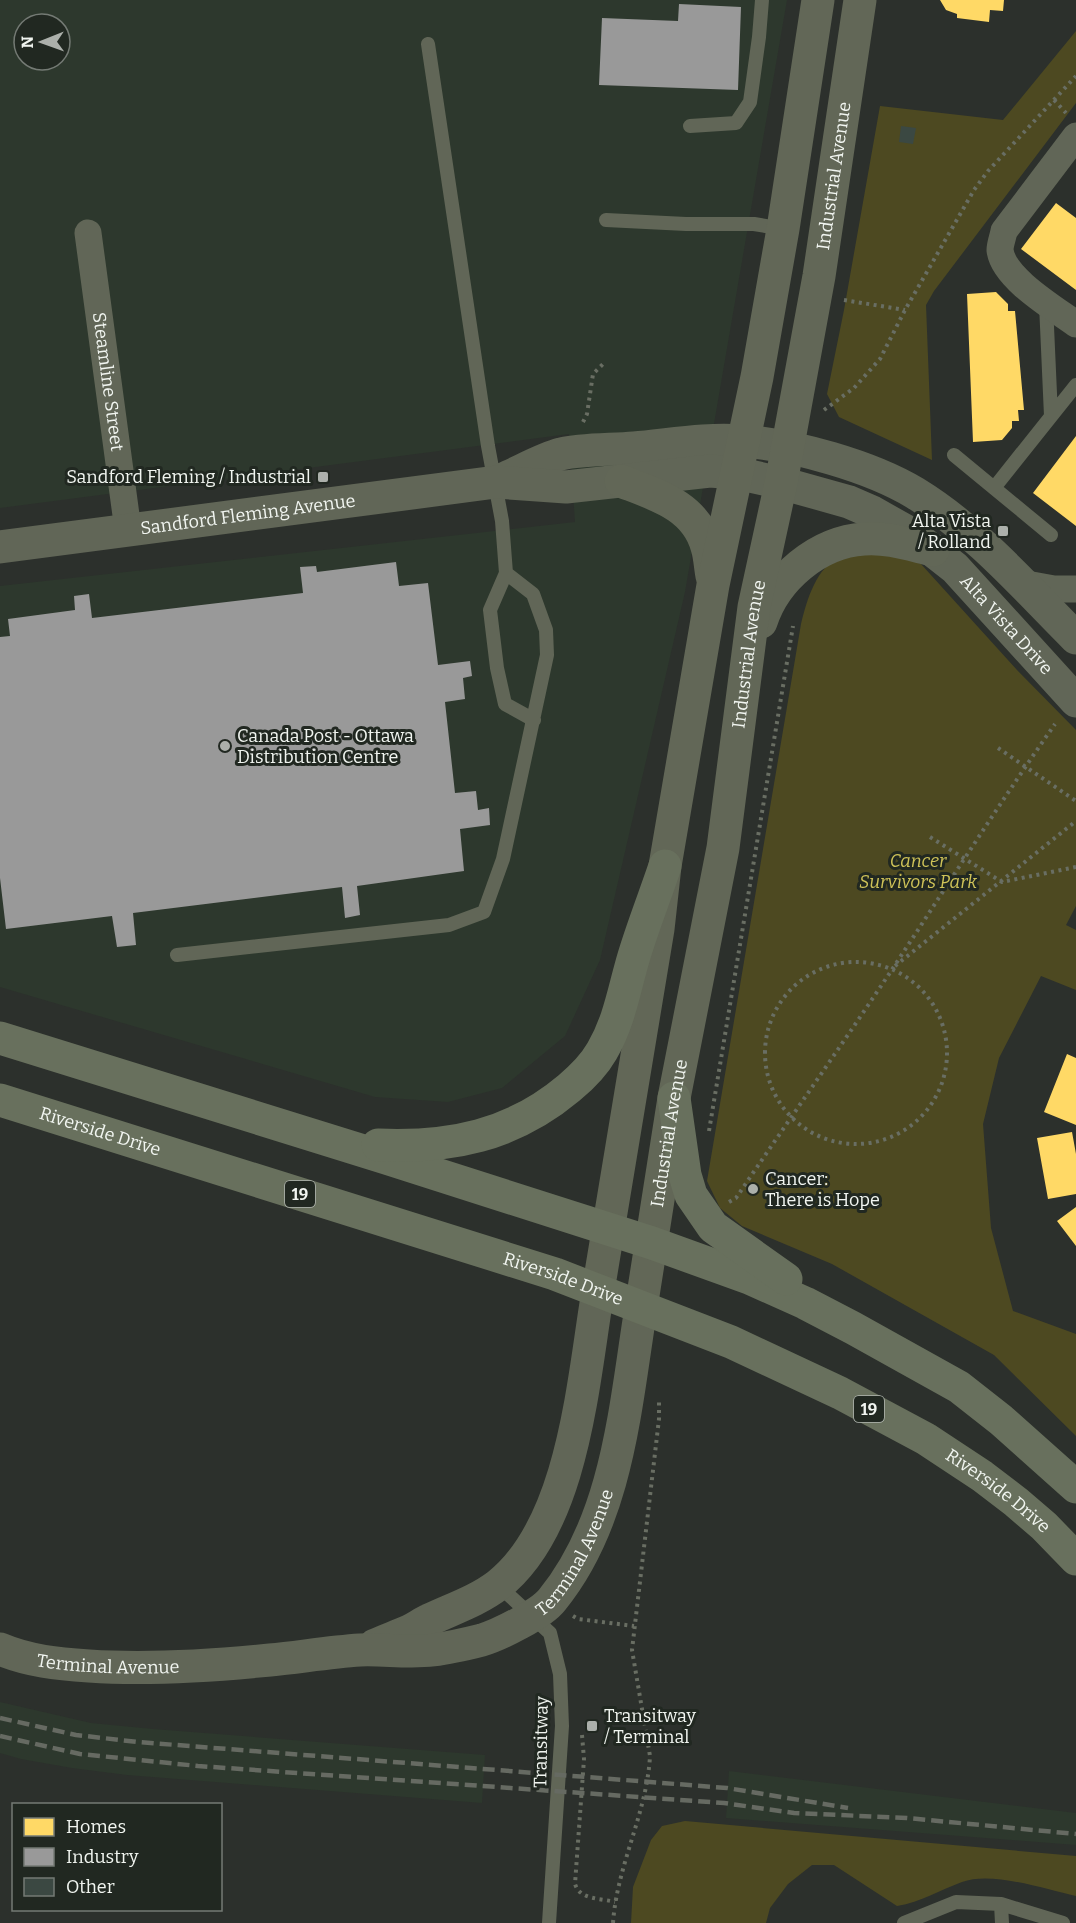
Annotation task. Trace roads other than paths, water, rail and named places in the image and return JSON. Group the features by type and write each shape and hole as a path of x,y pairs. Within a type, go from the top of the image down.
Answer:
{"main road":[{"path":"598,1291 658,929 665,866 713,585 757,377 783,229 818,0"},
{"name":"Industrial Avenue","path":"641,1308 674,1098 723,848 754,607 781,483 819,276 860,0"},
{"path":"621,481 665,498 684,510 701,531 707,547 713,585"},
{"path":"743,688 763,616 787,577 802,563 833,545 866,538 933,550"},
{"path":"328,1140 403,1147 468,1140 507,1127 556,1099 580,1079 602,1053 616,1024 633,959 665,866"},
{"path":"0,1038 652,1243 750,1278 853,1328 959,1387 1001,1420 1076,1487"},
{"path":"674,1098 685,1175 691,1195 713,1227 853,1328"},
{"name":"Riverside Drive","path":"0,1100 555,1274 731,1342 840,1393 926,1439 982,1476 1016,1502 1044,1526 1076,1559"}],"street":[{"path":"1076,136 1005,231 1000,249 1005,264 1014,277 1076,324"},
{"name":"Steamline Street","path":"88,233 128,530"},
{"name":"Sandford Fleming Avenue","path":"496,482 561,454 715,441 742,441"},
{"name":"Alta Vista Drive","path":"742,441 787,448 860,468 913,492 972,535 1076,638"},
{"name":"Sandford Fleming Avenue","path":"0,547 496,482 566,487 703,471 736,473"},
{"name":"Alta Vista Drive","path":"736,473 821,493 872,512 913,535 955,568 997,612 1065,713"},
{"path":"1022,583 1054,589 1076,589"},
{"name":"Terminal Avenue","path":"361,1650 455,1609 498,1585 513,1571 531,1548 556,1498 567,1464 598,1291"},
{"name":"Terminal Avenue","path":"0,1649 19,1657 61,1664 113,1667 201,1665 361,1650 432,1650 484,1640 532,1617 551,1602 576,1566 591,1535 603,1501 614,1463 641,1308"}],"lane":[{"path":"690,126 736,123 750,102 762,0"},
{"path":"428,44 488,446 502,521 506,573 490,610 497,668 505,704 534,720"},
{"path":"606,220 686,224 754,224 783,229"},
{"path":"1046,302 1052,416"},
{"path":"994,488 1076,385"},
{"path":"954,455 1052,535"},
{"path":"177,955 449,925 484,912 504,859 547,655 546,630 533,594 506,573"},
{"name":"Transitway","path":"498,1585 550,1633 560,1674 562,1726 549,1923"},
{"path":"904,1923 956,1902 1001,1904 1063,1923"},
{"path":"1001,1904 1002,1923"}],"railway":[{"path":"0,1718 76,1735 138,1742 727,1788 848,1808"},
{"path":"0,1736 80,1754 198,1766 724,1803 794,1813 907,1818 1076,1834"}],"place":[{"name":"Sandford Fleming / Industrial","path":"323,477"},
{"name":"Alta Vista / Rolland","path":"1003,531"},
{"name":"Canada Post - Ottawa Distribution Centre","path":"225,746"},
{"name":"Cancer: There is Hope","path":"753,1189"},
{"name":"Transitway / Terminal","path":"592,1726"}],"park label":[{"name":"Cancer Survivors Park","path":"918,871"}]}
